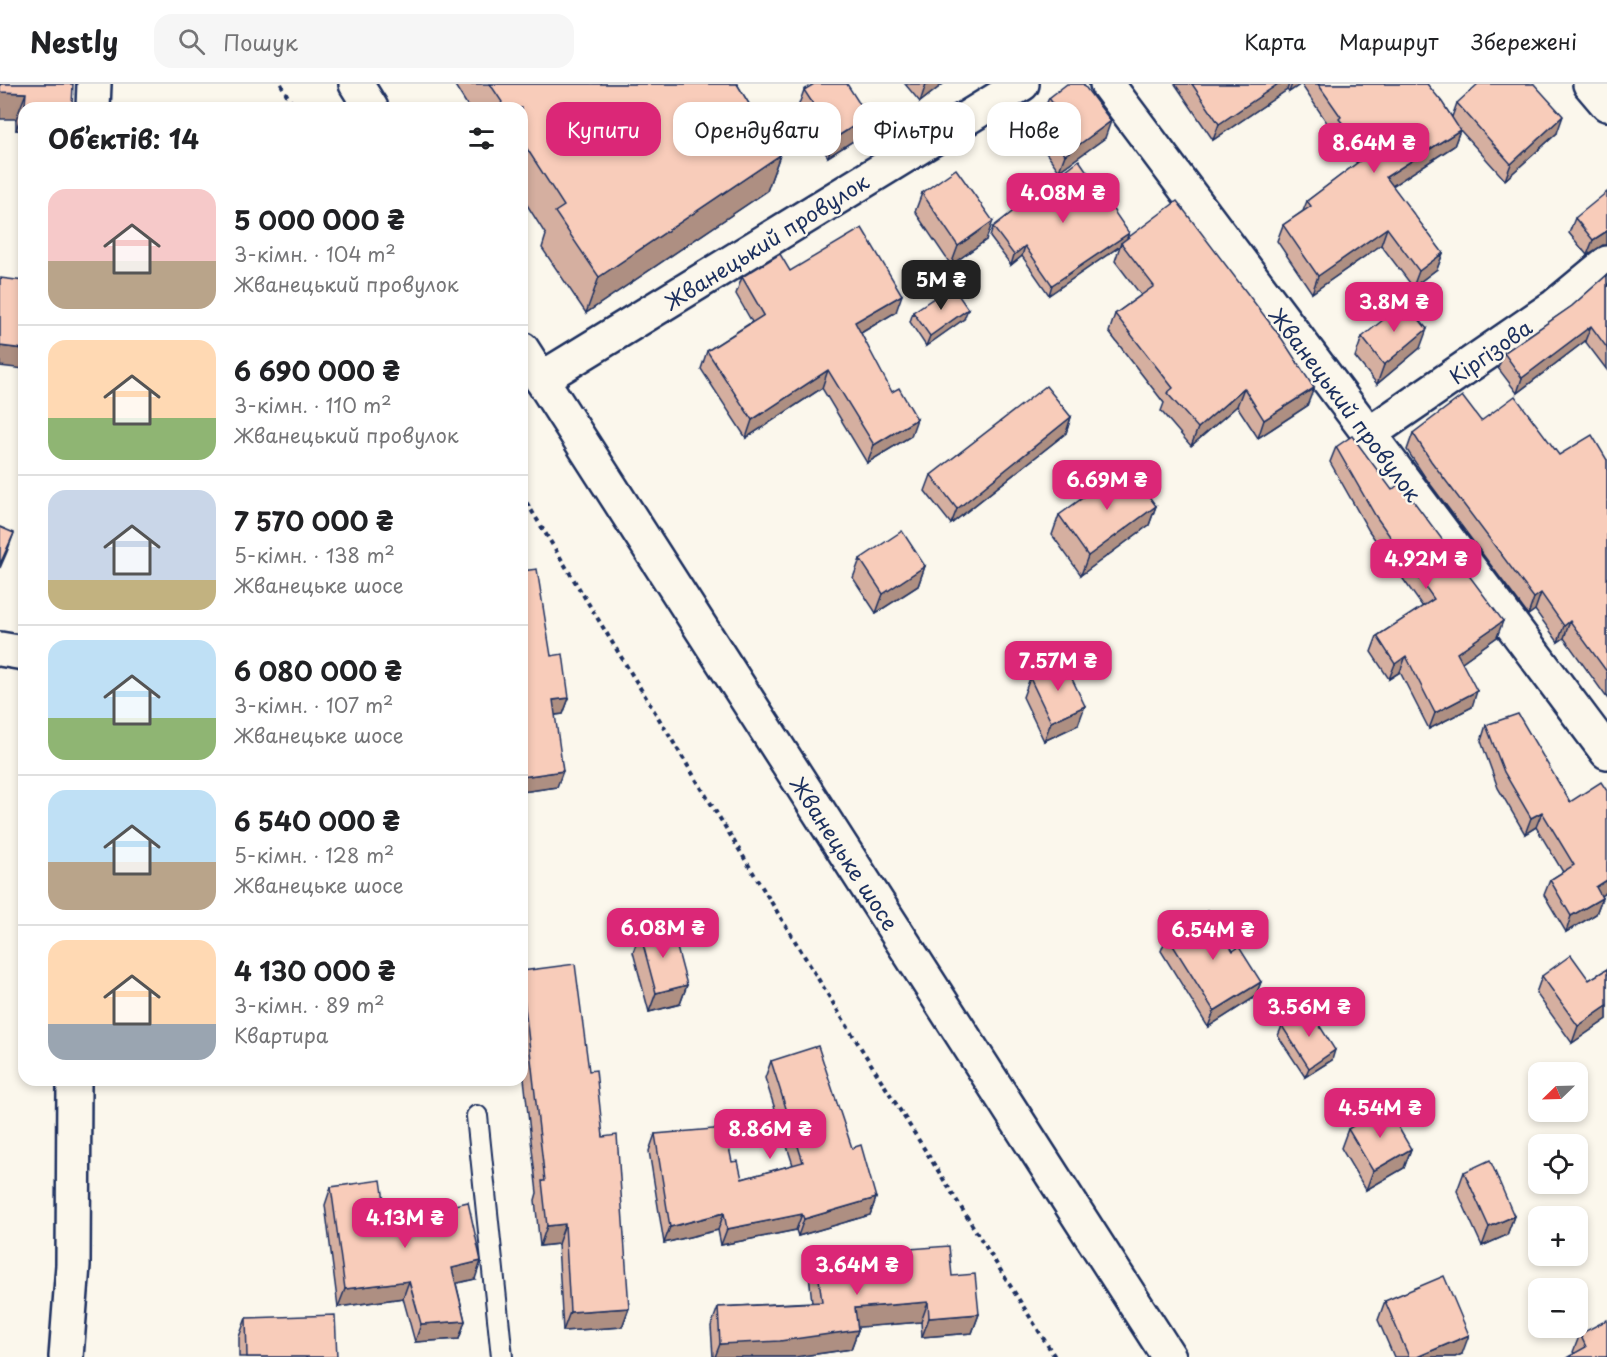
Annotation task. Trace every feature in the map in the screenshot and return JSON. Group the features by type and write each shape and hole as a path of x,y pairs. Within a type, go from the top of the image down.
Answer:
{"street":[{"path":"93,102 94,84"},
{"path":"356,84 367,102"},
{"name":"Жванецький провулок","path":"541,379 1022,84"},
{"name":"Жванецький провулок","path":"1107,84 1607,752"},
{"path":"1590,84 1607,104"},
{"name":"Кіргізова","path":"1370,434 1555,306 1607,263"},
{"name":"Жванецьке шосе","path":"528,358 1169,1357"},
{"path":"0,649 18,652"},
{"path":"66,1357 73,1265 74,1086"}],"lane":[{"path":"477,1116 502,1357"}],"path":[{"path":"281,84 291,102"},
{"path":"528,505 838,1011 1055,1357"}],"building":[{"path":"0,84 73,84 72,102 25,102 26,93 0,92"},
{"path":"490,84 737,84 748,102 673,102 673,156 779,156 599,277 555,212 564,206 528,150 528,102 502,102"},
{"path":"814,84 847,84 858,102 853,102 853,127 841,134 841,102 812,102 804,90"},
{"path":"1067,84 1083,84 1111,121 1081,143 1081,102 1052,102 1049,98"},
{"path":"1192,84 1278,84 1219,124"},
{"path":"1318,84 1427,84 1460,130 1386,177 1443,253 1419,271 1387,228 1318,276 1283,225 1311,206 1307,201 1369,154 1339,119 1341,117"},
{"path":"1478,84 1534,84 1563,116 1511,164 1457,103"},
{"path":"1079,160 1129,233 1052,285 1025,246 1014,255 993,227"},
{"path":"956,169 993,221 958,246 922,193"},
{"path":"1607,192 1607,231 1593,240 1575,218"},
{"path":"1177,201 1282,339 1314,388 1264,420 1244,388 1198,428 1167,393 1173,388 1115,314 1154,286 1121,243"},
{"path":"862,228 902,295 855,322 892,392 899,388 917,419 874,445 828,370 752,420 707,351 764,315 742,277 780,254 790,271"},
{"path":"1607,275 1607,348 1591,326 1522,378 1504,353 1572,306"},
{"path":"0,278 18,280 18,348 0,346"},
{"path":"952,286 968,309 930,336 913,312"},
{"path":"1405,302 1427,329 1384,365 1362,337"},
{"path":"1046,386 1071,417 957,509 931,475"},
{"path":"1462,396 1481,421 1515,396 1559,455 1592,435 1607,460 1607,672 1570,621 1564,626 1541,593 1534,598 1431,461 1413,433"},
{"path":"1352,436 1392,490 1400,483 1503,621 1457,653 1477,691 1435,713 1406,656 1395,664 1377,636 1434,599 1375,515 1336,447"},
{"path":"1127,466 1156,506 1088,556 1059,515"},
{"path":"0,527 14,533 0,564"},
{"path":"902,531 925,566 883,594 860,559"},
{"path":"537,569 551,656 563,654 569,698 553,700 563,771 528,776 528,570"},
{"path":"1064,662 1085,706 1051,722 1030,678"},
{"path":"1518,714 1570,802 1601,782 1607,791 1607,880 1596,887 1602,898 1571,916 1550,880 1574,865 1542,812 1531,818 1504,772 1486,725"},
{"path":"1208,911 1233,951 1239,947 1261,982 1214,1011 1167,936"},
{"path":"671,925 687,985 656,993 640,933"},
{"path":"1571,955 1589,980 1607,969 1607,1006 1578,1026 1542,976"},
{"path":"575,964 589,1071 596,1070 603,1137 617,1135 629,1308 570,1312 565,1224 547,1226 542,1181 545,1181 528,1033 528,970"},
{"path":"1309,1009 1335,1050 1309,1068 1282,1026"},
{"path":"818,1046 852,1148 861,1145 876,1198 804,1219 802,1214 727,1229 724,1213 670,1227 655,1134 725,1128 732,1162 738,1161 742,1179 803,1162 771,1061"},
{"path":"1386,1106 1411,1149 1373,1171 1348,1129"},
{"path":"1490,1160 1514,1216 1489,1227 1464,1172"},
{"path":"381,1180 387,1221 468,1202 481,1261 452,1268 465,1321 421,1324 409,1281 345,1289 331,1187"},
{"path":"949,1246 952,1276 975,1274 979,1314 929,1318 928,1302 855,1308 858,1330 780,1341 720,1344 718,1307 822,1302 816,1256"},
{"path":"1444,1276 1469,1335 1417,1357 1409,1357 1385,1301"},
{"path":"335,1315 337,1357 247,1357 246,1318"},
{"path":"1607,1320 1607,1357 1568,1357 1586,1347 1582,1338 1588,1338 1588,1330"}]}
